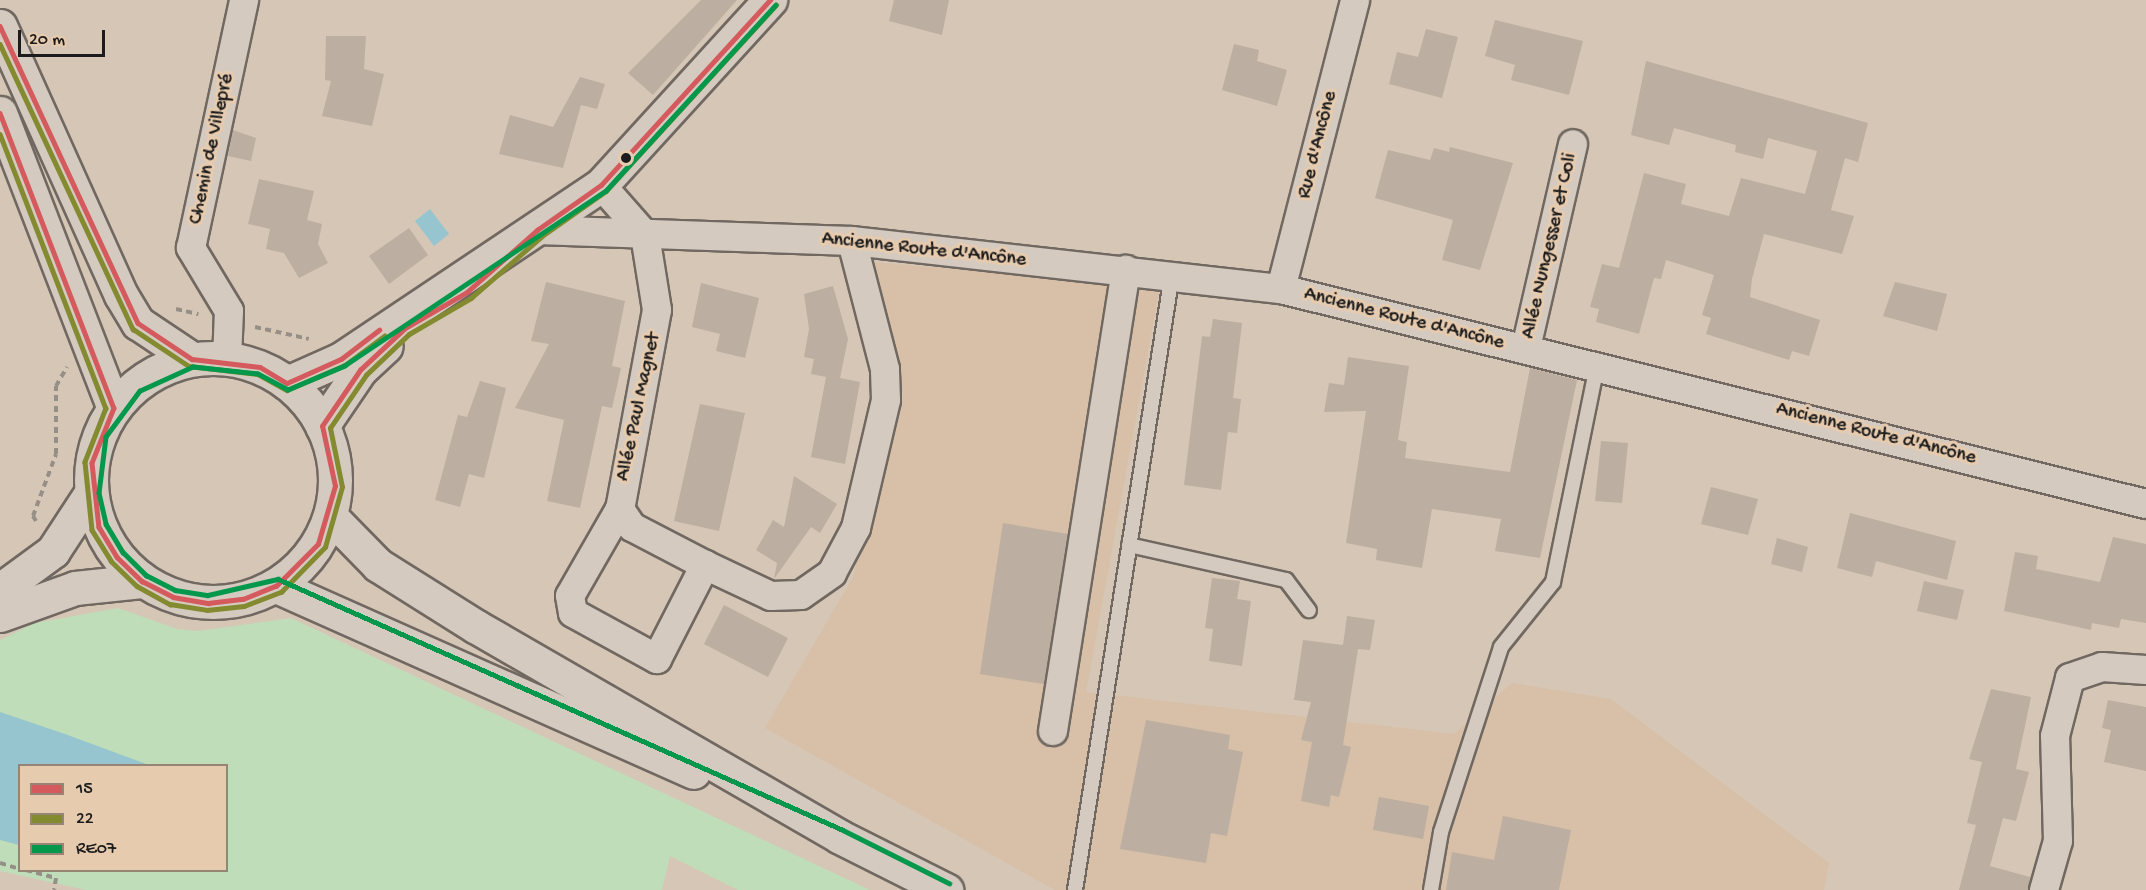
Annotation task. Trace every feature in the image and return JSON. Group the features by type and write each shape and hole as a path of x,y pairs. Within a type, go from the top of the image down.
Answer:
{"main road":[{"path":"287,383 341,359 395,318 537,230 601,185 770,0"},
{"path":"0,26 121,295 138,323 192,359"},
{"path":"0,113 114,408"},
{"path":"322,426 360,370 405,328 467,292 537,230"},
{"path":"192,359 227,360 260,367 287,383 322,426 334,476 330,516 318,544 276,586 243,599 208,603 173,597 142,581 105,537 91,493 99,434 114,408 135,385 192,359"},
{"path":"0,590 53,551 91,493"},
{"path":"330,516 397,577 840,837"},
{"path":"0,615 75,588 142,581"},
{"path":"276,586 840,837 946,890"}],"street":[{"name":"Chemin de Villepré","path":"227,360 229,311 191,248 244,0"},
{"name":"Rue d'Ancône","path":"1281,289 1355,0"},
{"name":"Allée Nungesser et Coli","path":"1526,348 1573,144"},
{"path":"601,185 645,235"},
{"path":"537,230 645,235"},
{"name":"Ancienne Route d'Ancône","path":"645,235 852,241 1281,289 1526,348 2146,504"},
{"name":"Allée Paul Magnet","path":"645,235 656,276 654,352 620,509 570,596 573,613 657,659 705,565"},
{"name":"Allée Paul Magnet","path":"620,509 632,527 771,596 801,595 831,573 856,528 886,400 885,369 852,241"},
{"path":"1053,731 1126,270"},
{"path":"2044,890 2058,841 2055,736 2070,678 2102,667 2146,670"}],"lane":[{"path":"1075,890 1172,275"},
{"path":"1431,890 1441,832 1501,647 1553,582 1597,366"},
{"path":"1129,545 1286,580 1309,610"}],"path":[{"path":"53,551 33,516 56,454 56,386 62,370 79,362"},
{"path":"0,864 18,868"},
{"path":"33,872 56,879 54,890"}],"shaded area":[{"path":"869,262 1160,286 1086,692 1454,734 1512,683 1611,699 1829,863 1824,890 1055,890 765,728 853,577 896,396"}],"green space":[{"path":"118,608 177,629 198,631 291,618 870,890 738,890 670,856 662,890 86,890 0,871 0,640 35,623"}],"water":[{"path":"430,209 449,234 434,246 415,221"},
{"path":"0,712 146,764 18,764 18,845 0,840"}],"building":[{"path":"701,0 737,0 653,95 628,73"},
{"path":"894,0 949,0 942,35 889,21"},
{"path":"1495,20 1583,41 1569,95 1511,80 1515,65 1485,56"},
{"path":"1426,29 1458,37 1442,98 1389,84 1397,52 1418,57"},
{"path":"326,36 366,36 364,69 384,74 372,126 322,116 331,81 325,80"},
{"path":"1234,44 1259,50 1257,61 1287,70 1277,106 1222,90"},
{"path":"1646,61 1868,123 1858,162 1845,158 1831,210 1854,216 1842,254 1764,234 1752,279 1750,297 1820,320 1809,356 1792,351 1789,360 1706,334 1711,318 1702,315 1714,275 1666,260 1661,279 1654,278 1639,334 1596,322 1599,309 1590,307 1602,264 1619,268 1644,173 1686,184 1681,204 1729,216 1741,178 1805,194 1817,151 1768,138 1763,159 1735,152 1736,145 1674,128 1669,145 1631,135"},
{"path":"580,77 605,84 597,109 581,105 563,168 499,154 510,115 553,127"},
{"path":"233,130 256,138 251,161 228,156"},
{"path":"1450,147 1513,163 1480,270 1442,260 1453,220 1375,198 1388,150 1430,160 1434,148 1449,152"},
{"path":"259,179 314,191 307,220 322,224 318,244 328,263 299,278 284,253 266,249 270,229 248,224"},
{"path":"409,228 428,255 389,284 369,256"},
{"path":"546,282 625,301 612,366 621,368 612,408 602,406 580,508 547,501 564,420 515,408 549,344 531,341"},
{"path":"1895,282 1947,294 1937,331 1883,316"},
{"path":"701,283 759,298 745,358 716,351 720,334 692,327"},
{"path":"833,286 848,339 840,378 860,382 845,464 811,457 826,377 811,374 814,359 804,357 809,329 804,294"},
{"path":"1213,319 1242,323 1233,398 1241,399 1237,433 1228,432 1221,490 1184,485 1202,336 1210,337"},
{"path":"1348,357 1409,366 1398,440 1407,442 1405,458 1510,472 1530,368 1577,380 1540,558 1495,551 1501,519 1432,509 1422,568 1376,560 1377,549 1346,543 1366,411 1324,412 1329,383 1344,385"},
{"path":"480,381 506,388 484,478 469,474 460,507 435,500 458,415 467,417"},
{"path":"700,404 745,413 719,531 674,521"},
{"path":"1601,441 1628,443 1622,503 1595,501"},
{"path":"794,476 837,504 820,533 811,527 774,579 777,563 756,550 773,520 784,527"},
{"path":"1711,487 1758,499 1748,535 1701,524"},
{"path":"1850,513 1956,541 1947,580 1876,561 1872,577 1837,568"},
{"path":"1003,523 1068,534 1044,684 980,674"},
{"path":"2113,537 2146,544 2146,623 2121,619 2119,628 2092,623 2091,630 2004,611 2015,552 2038,556 2036,569 2100,582"},
{"path":"1777,538 1808,547 1802,572 1771,564"},
{"path":"1212,578 1240,581 1237,599 1251,601 1242,666 1209,661 1213,629 1205,628"},
{"path":"1924,581 1964,590 1957,620 1917,611"},
{"path":"724,605 788,638 768,677 704,644"},
{"path":"1347,616 1375,620 1370,650 1358,649 1343,745 1351,747 1339,797 1331,795 1329,807 1301,801 1312,742 1301,740 1311,702 1294,700 1303,640 1343,645"},
{"path":"1991,689 2031,697 2016,769 2029,772 2016,821 2003,818 1990,866 2030,877 2028,890 1959,890 1976,825 1967,823 1982,762 1969,759"},
{"path":"2108,700 2146,707 2146,771 2104,762 2111,730 2102,728"},
{"path":"1146,720 1230,735 1228,749 1243,752 1227,836 1211,833 1206,863 1120,849"},
{"path":"1379,797 1429,806 1423,839 1373,830"},
{"path":"1503,816 1571,830 1559,890 1446,890 1452,852 1494,860"}],"transit line":[{"name":"15","path":"0,113 114,408 92,463 99,527 117,557 142,581 173,597 208,603 243,599 276,586 318,544 335,486 322,426 360,370 405,328 467,292 537,230 601,185 770,0"},
{"name":"22","path":"0,134 106,408 85,462 92,530 111,561 137,586 170,604 207,610 244,606 281,592 325,547 342,487 330,428 366,375 409,334 471,298 542,236 606,191 776,5"},
{"name":"RE07","path":"776,5 606,191 345,366 288,390 258,374 193,367 140,391 106,437 99,493 106,524 123,552 146,575 175,590 208,595 278,579 843,830 949,883"},
{"name":"15","path":"0,26 138,323 192,359 260,367 287,383 341,359 379,330"},
{"name":"22","path":"0,44 133,329 189,366 258,374 287,390 345,365 384,336"}]}
